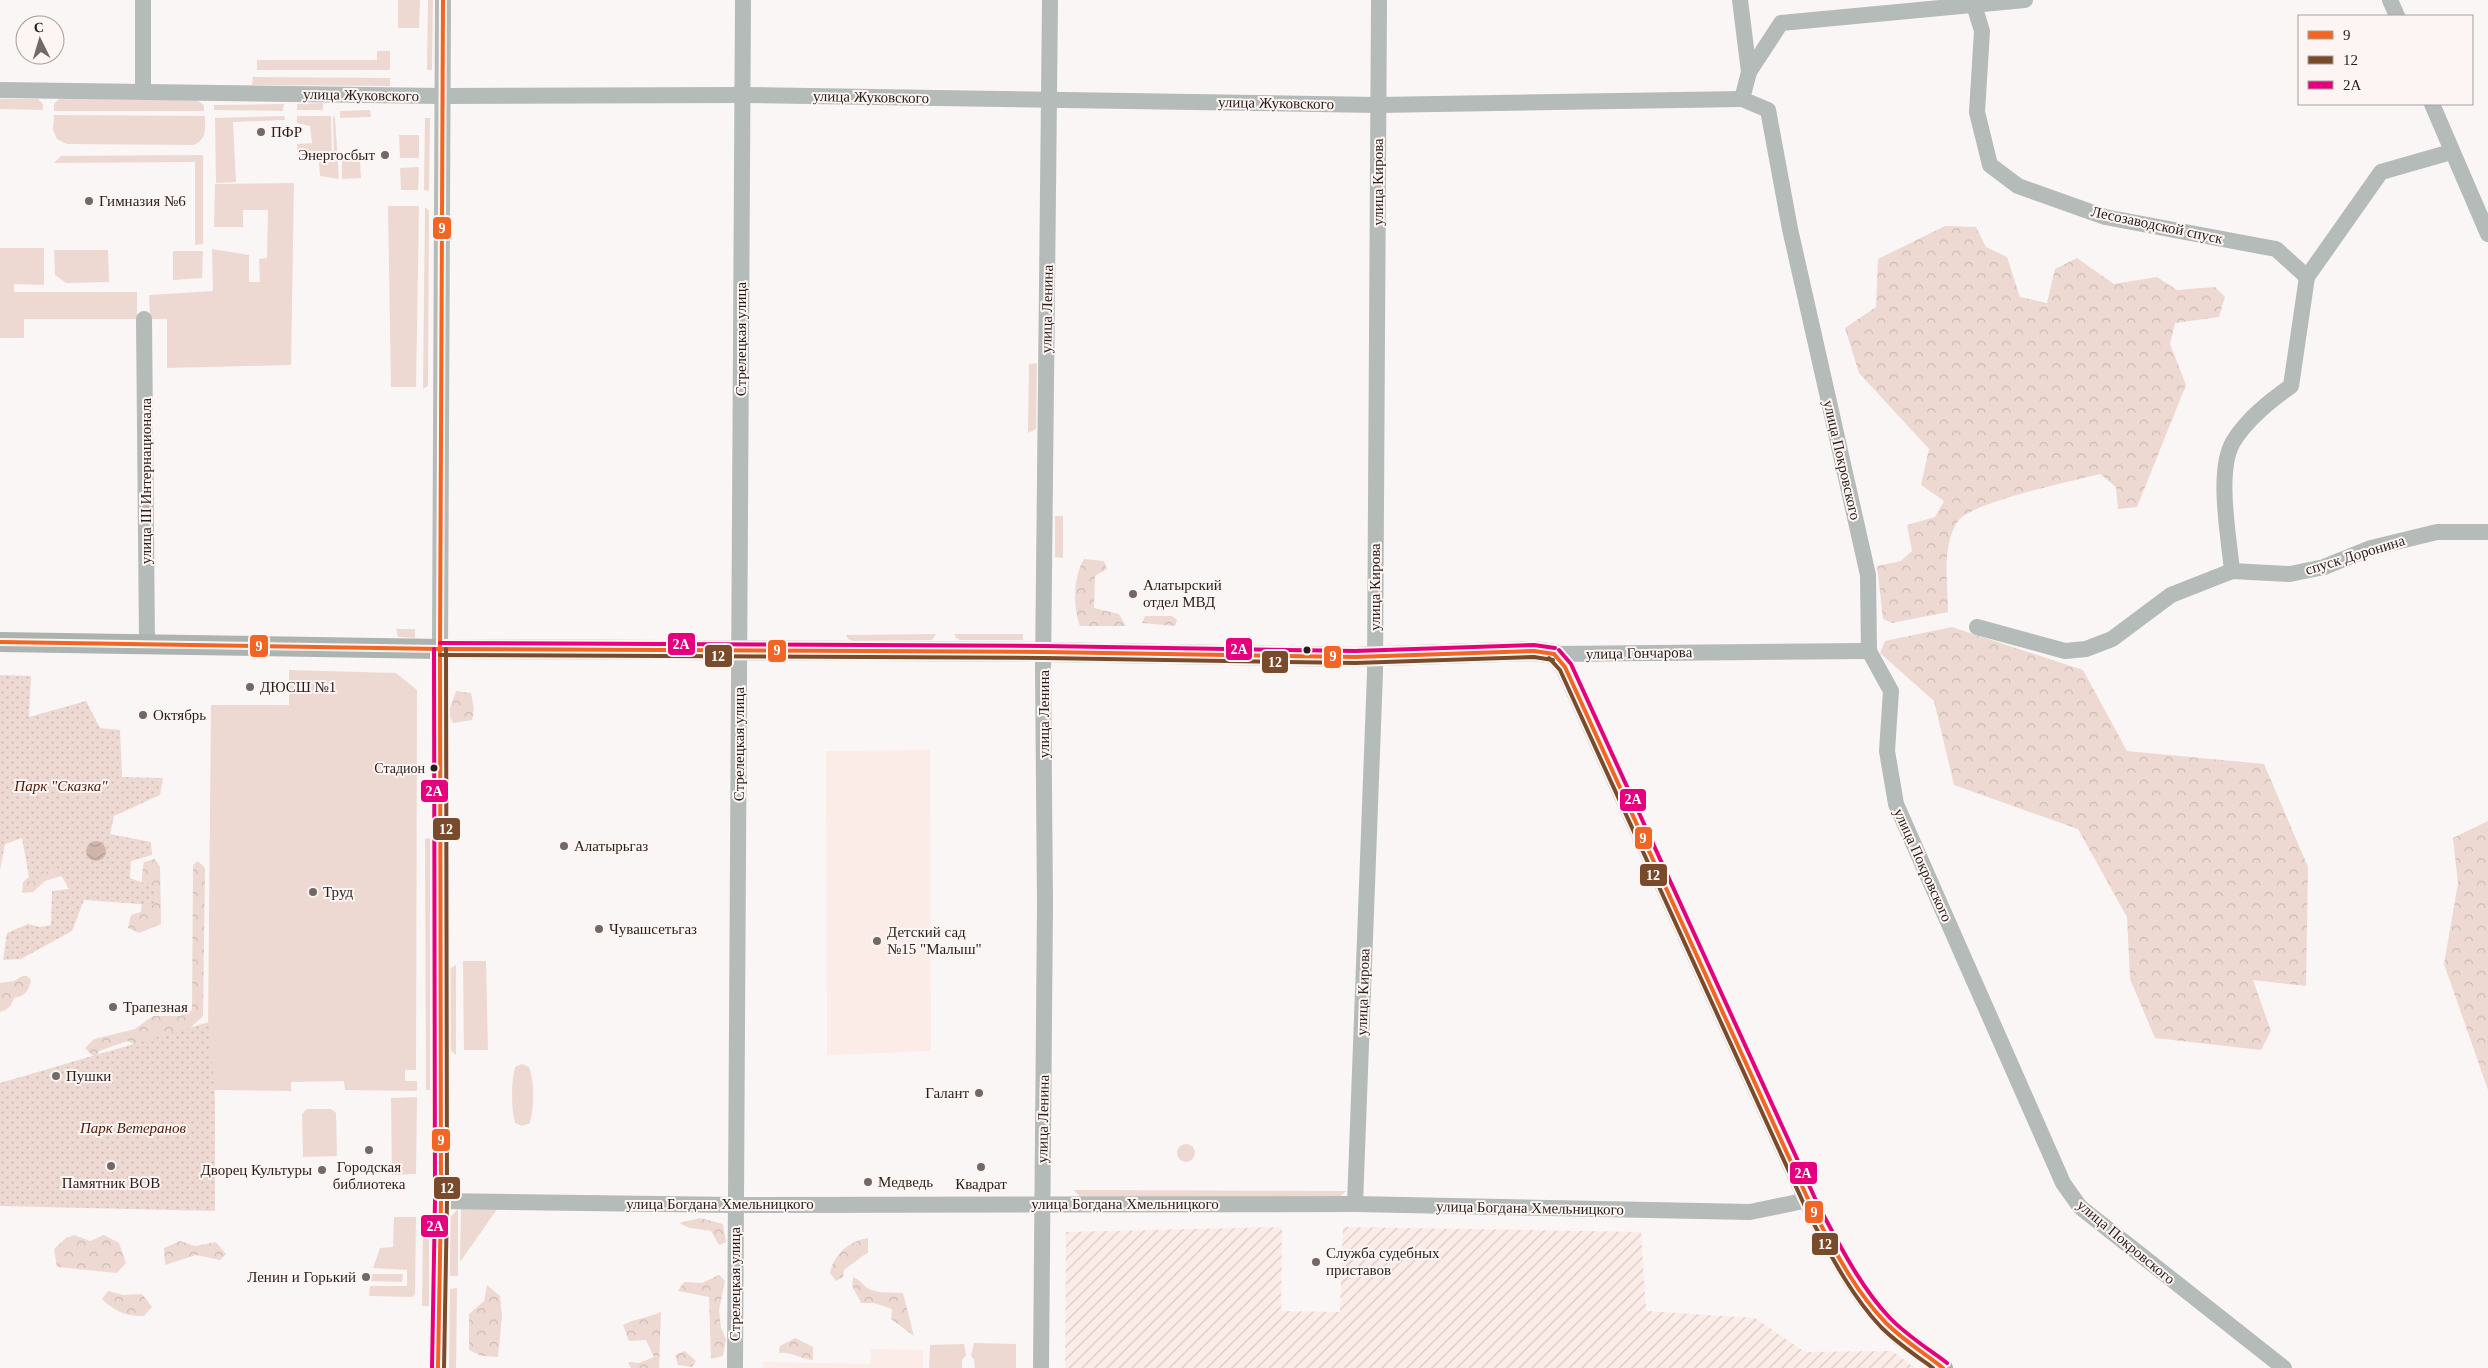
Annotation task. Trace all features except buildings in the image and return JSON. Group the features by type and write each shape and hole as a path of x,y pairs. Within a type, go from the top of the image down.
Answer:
{"main road":[{"name":"улица Гончарова","path":"0,642 440,649 1044,652 1375,656 1534,651 1554,654"},
{"path":"1554,654 1565,667 1808,1200 1850,1278 1873,1308 1899,1335 1943,1368"}],"street":[{"path":"143,0 143,92"},
{"path":"438,1368 441,1201 440,649 443,0"},
{"name":"Стрелецкая улица","path":"734,1368 743,0"},
{"name":"улица Ленина","path":"1041,1368 1045,913 1044,652 1050,0"},
{"name":"улица Кирова","path":"1355,1204 1375,656 1379,0"},
{"path":"1740,0 1749,72"},
{"path":"1742,99 1749,72 1781,23 2025,0"},
{"path":"2390,0 2397,15"},
{"name":"Лесозаводской спуск","path":"1974,5 1982,31 1977,112 1990,165 2018,186 2105,217 2276,249 2307,277"},
{"name":"улица Жуковского","path":"0,90 442,96 742,95 1378,105 1742,99"},
{"name":"улица Покровского","path":"1742,99 1768,110 1790,228 1868,575 1869,651 1891,691 1887,751 1896,804 2063,1183 2080,1207 2284,1368"},
{"path":"2432,105 2451,152 2488,234"},
{"path":"2232,571 2225,501 2227,463 2233,442 2263,406 2291,386 2307,277 2381,172 2451,152"},
{"name":"улица III Интернационала","path":"144,319 147,643"},
{"name":"спуск Доронина","path":"1977,627 2065,651 2086,649 2112,639 2171,595 2232,571 2290,574 2324,567 2371,548 2436,532 2488,532"},
{"name":"улица Гончарова","path":"1554,654 1869,651"},
{"name":"улица Богдана Хмельницкого","path":"441,1201 735,1206 1355,1204 1750,1212 1808,1200"}],"shaded area":[{"path":"930,750 931,1051 827,1055 826,751"},
{"path":"1282,1227 1281,1311 1340,1312 1343,1227 1641,1232 1646,1311 1755,1318 1805,1352 1892,1351 1915,1368 1065,1368 1066,1232"},
{"path":"871,1349 923,1350 923,1368 763,1368 763,1362 870,1364"}],"green space":[{"path":"398,0 420,0 419,28 398,28"},
{"path":"428,0 433,0 432,70 427,70"},
{"path":"377,51 390,51 390,70 257,70 257,60 377,60"},
{"path":"253,77 390,78 390,86 252,85"},
{"path":"0,99 38,99 43,104 43,110 0,109"},
{"path":"59,99 197,100 204,105 204,111 54,111 54,104"},
{"path":"323,103 323,110 297,110 297,104"},
{"path":"284,104 283,111 214,110 214,105"},
{"path":"370,110 371,117 340,118 340,111"},
{"path":"54,115 205,116 205,129 201,140 194,145 67,144 57,139 53,130"},
{"path":"284,116 285,120 233,122 236,182 216,183 215,118"},
{"path":"297,116 331,116 332,158 298,158 297,144 312,143 310,126 297,123"},
{"path":"333,116 335,117 339,179 320,176 319,162 334,161"},
{"path":"425,118 430,118 429,191 424,190"},
{"path":"399,135 419,135 419,158 400,158"},
{"path":"203,155 203,244 195,245 195,162 54,163 61,156"},
{"path":"342,157 353,157 353,161 360,161 361,178 342,179"},
{"path":"419,167 418,190 401,190 400,168"},
{"path":"294,183 291,365 167,368 167,319 150,319 149,295 213,291 212,249 249,255 249,282 260,282 259,259 267,258 268,210 243,210 243,227 214,227 215,184"},
{"path":"388,206 419,206 416,387 391,387"},
{"path":"425,207 429,211 428,386 423,389"},
{"path":"1945,226 1976,227 1986,247 2007,257 2020,297 2047,303 2055,269 2077,258 2114,284 2157,277 2177,290 2215,287 2225,297 2219,317 2175,323 2170,344 2186,385 2137,507 2118,509 2116,487 2100,474 2002,500 1967,514 1958,521 1949,542 1947,553 1948,612 1892,623 1883,619 1877,566 1901,561 1912,551 1907,525 1935,517 1944,501 1921,485 1929,449 1859,373 1845,328 1876,307 1878,259"},
{"path":"0,248 44,248 44,285 14,284 14,292 137,292 137,319 24,319 24,338 0,338"},
{"path":"54,250 108,250 109,282 66,283 55,275"},
{"path":"173,251 203,251 202,278 173,280"},
{"path":"1037,363 1036,429 1028,433 1029,364"},
{"path":"1055,516 1063,516 1063,558 1055,557"},
{"path":"1084,559 1104,561 1107,569 1095,576 1094,608 1119,614 1126,626 1080,626 1076,610 1075,592 1080,566"},
{"path":"1145,616 1172,616 1177,620 1175,626 1142,623"},
{"path":"1952,627 2083,670 2127,751 2264,764 2308,867 2306,986 2253,980 2271,1031 2261,1050 2155,1038 2130,979 2127,917 2078,829 1954,785 1934,701 1880,653 1885,641"},
{"path":"396,629 415,629 415,638 398,637"},
{"path":"936,634 932,640 853,641 848,639 846,635"},
{"path":"954,634 1023,634 1023,640 960,640"},
{"name":"Труд","path":"289,670 396,673 417,690 416,1070 405,1070 405,1081 417,1081 417,1091 345,1090 344,1081 291,1082 291,1091 217,1090 200,1094 208,1029 211,705 289,705"},
{"name":"Парк \"Сказка\"","path":"0,675 31,676 29,717 86,701 100,728 120,730 122,777 163,778 160,795 114,816 110,834 151,842 152,855 131,861 130,878 154,887 154,905 84,900 72,931 21,959 3,960 7,933 28,924 40,927 51,925 52,891 69,889 56,866 30,883 22,838 5,844 0,870"},
{"path":"456,691 471,693 474,709 472,720 453,723 448,714"},
{"path":"2488,821 2488,1090 2444,964 2458,883 2453,838"},
{"path":"430,838 430,1090 426,1090 425,839"},
{"path":"73,850 68,874 45,881 33,892 22,893 23,882 48,861"},
{"path":"155,859 160,867 161,924 139,933 128,928 131,915 141,912 144,862"},
{"path":"198,861 205,868 203,1016 176,1041 140,1048 128,1041 99,1051 95,1058 85,1048 94,1039 135,1029 153,1016 180,1016 192,1010 193,865"},
{"path":"463,961 486,961 488,1050 464,1050"},
{"path":"456,965 456,1055 449,1049 449,969"},
{"path":"22,976 27,976 31,980 28,990 21,996 14,998 9,1007 0,1012 0,983 14,981"},
{"name":"Парк Ветеранов","path":"209,1022 215,1099 215,1211 0,1206 0,1083"},
{"path":"522,1064 529,1067 533,1095 530,1123 522,1126 515,1123 512,1095 515,1067"},
{"path":"417,1097 416,1174 392,1175 391,1098"},
{"path":"307,1109 331,1109 336,1113 337,1156 303,1157 302,1114"},
{"path":"1186,1144 1192,1147 1195,1153 1192,1159 1186,1162 1180,1159 1177,1153 1180,1147"},
{"path":"1074,1190 1346,1191 1338,1198 1080,1197"},
{"path":"461,1207 498,1208 460,1262"},
{"path":"458,1209 458,1276 450,1276 450,1217"},
{"path":"394,1217 416,1217 415,1294 412,1297 369,1296 370,1286 407,1286 407,1270 373,1268 380,1248 393,1247"},
{"path":"700,1218 723,1224 726,1242 719,1245 711,1231 690,1228 679,1223"},
{"path":"429,1228 429,1306 422,1306 423,1229"},
{"path":"74,1235 90,1241 104,1235 119,1243 126,1263 117,1273 57,1267 54,1249 66,1238"},
{"path":"868,1238 868,1252 844,1270 843,1277 836,1281 830,1273 839,1254 849,1245"},
{"path":"180,1241 195,1246 216,1242 226,1254 220,1260 196,1255 165,1265 164,1248"},
{"path":"372,1274 403,1274 402,1282 371,1281"},
{"path":"719,1275 725,1281 719,1310 721,1328 726,1339 723,1356 711,1359 709,1297 678,1291 684,1282 702,1283"},
{"path":"853,1277 873,1291 903,1293 914,1336 891,1319 892,1309 874,1303 861,1303 852,1286"},
{"path":"487,1285 500,1296 502,1316 498,1357 482,1356 469,1350 469,1314 484,1301"},
{"path":"457,1288 456,1368 449,1368 450,1289"},
{"path":"108,1291 123,1295 142,1294 152,1307 144,1316 121,1312 111,1307 102,1299"},
{"path":"661,1312 659,1368 631,1368 628,1362 639,1363 654,1357 646,1340 629,1341 623,1325"},
{"path":"795,1338 813,1347 813,1360 787,1353 779,1353 780,1346"},
{"path":"974,1343 1016,1344 1016,1368 975,1368 974,1359 971,1356"},
{"path":"964,1344 966,1355 962,1360 962,1368 929,1368 930,1345"},
{"path":"685,1351 696,1361 692,1367 678,1365 675,1355"}],"water":[{"path":"92,841 100,841 106,847 106,855 100,861 92,861 86,855 86,847"}],"transit line":[{"name":"9","path":"438,1368 441,1201 440,649 443,0"},
{"name":"9","path":"0,642 440,649 1044,652 1355,657 1534,651 1554,654"},
{"name":"2А","path":"440,643 1044,646 1355,651 1534,645 1555,648"},
{"name":"2А","path":"432,1368 435,1201 434,649"},
{"name":"12","path":"444,1368 447,1201 446,649"},
{"name":"2А","path":"1559,650 1571,664 1819,1207 1859,1278 1878,1305 1910,1336 1947,1363"},
{"name":"9","path":"1554,654 1565,667 1813,1210 1845,1269 1864,1297 1886,1323 1943,1368"},
{"name":"12","path":"440,655 1044,658 1355,663 1534,657 1553,660"},
{"name":"12","path":"1549,658 1560,670 1808,1213 1824,1243 1859,1301 1881,1327 1906,1349 1933,1368"}],"place":[{"name":"ПФР","path":"261,132"},
{"name":"Энергосбыт","path":"385,155"},
{"name":"Гимназия №6","path":"89,201"},
{"name":"Алатырский отдел МВД","path":"1133,594"},
{"name":"ДЮСШ №1","path":"250,687"},
{"name":"Октябрь","path":"143,715"},
{"name":"Стадион","path":"434,768"},
{"name":"Алатырьгаз","path":"564,846"},
{"name":"Труд","path":"313,892"},
{"name":"Чувашсетьгаз","path":"599,929"},
{"name":"Детский сад №15 \"Малыш\"","path":"877,941"},
{"name":"Трапезная","path":"113,1007"},
{"name":"Пушки","path":"56,1076"},
{"name":"Галант","path":"979,1093"},
{"name":"Городская библиотека","path":"369,1150"},
{"name":"Памятник ВОВ","path":"111,1166"},
{"name":"Квадрат","path":"981,1167"},
{"name":"Дворец Культуры","path":"322,1170"},
{"name":"Медведь","path":"868,1182"},
{"name":"Служба судебных приставов","path":"1316,1262"},
{"name":"Ленин и Горький","path":"366,1277"}]}
